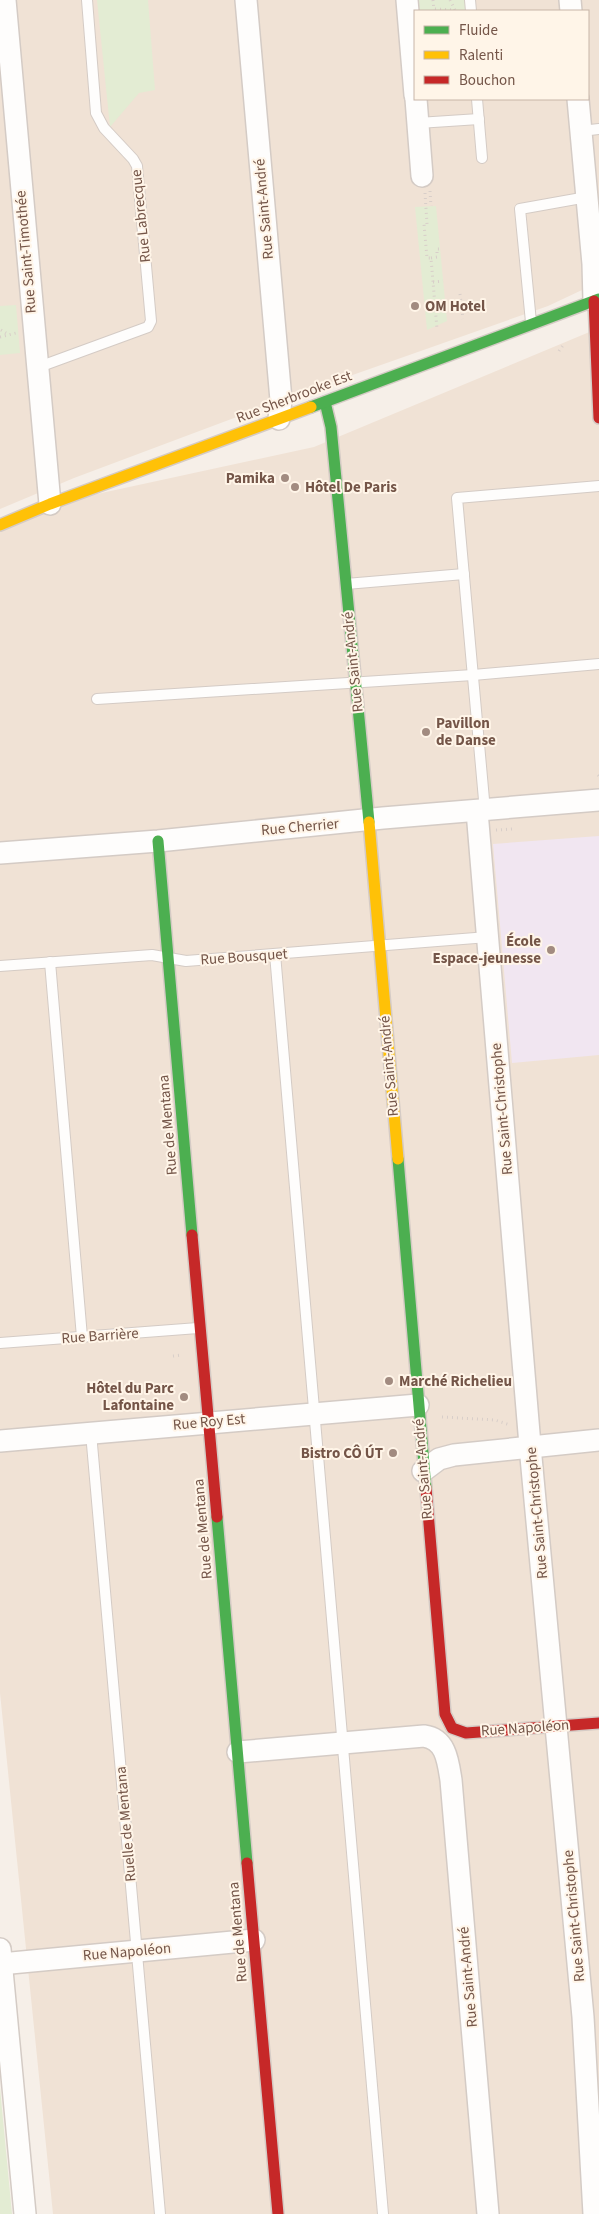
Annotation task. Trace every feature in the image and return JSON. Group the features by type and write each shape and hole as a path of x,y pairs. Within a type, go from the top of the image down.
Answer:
{"street":[{"name":"Rue Saint-Timothée","path":"5,0 36,368 50,504"},
{"name":"Rue Saint-André","path":"246,0 280,390 279,419"},
{"path":"407,0 414,85"},
{"path":"415,100 422,176"},
{"path":"578,100 590,130 587,197 596,300 599,418"},
{"name":"Rue Sherbrooke Est","path":"0,525 50,504 596,300"},
{"name":"Rue Saint-André","path":"325,402 331,427 369,820 378,947 488,2214"},
{"name":"Rue Cherrier","path":"0,853 158,841 599,800"},
{"name":"Rue Saint-Christophe","path":"481,811 488,937 530,1448 583,2017 595,2167 594,2214"},
{"name":"Rue de Mentana","path":"158,841 278,2214"},
{"name":"Rue Roy Est","path":"0,1441 418,1405"},
{"path":"423,1471 439,1459 454,1455 599,1440"},
{"name":"Rue Napoléon","path":"238,1752 424,1736 432,1738 466,1733 599,1723"},
{"name":"Rue Napoléon","path":"0,1959 138,1952 254,1940"},
{"path":"0,1959 25,2214"}],"lane":[{"name":"Rue Labrecque","path":"36,368 148,327 151,321 137,166 99,121 96,113 87,0"},
{"path":"477,100 482,158"},
{"path":"418,124 479,119"},
{"path":"531,325 520,209 587,197"},
{"path":"481,811 473,675 457,498 599,486"},
{"path":"345,584 464,574"},
{"path":"97,699 473,675 599,664"},
{"name":"Rue Bousquet","path":"0,966 152,955 186,961 488,937"},
{"path":"275,954 383,2214"},
{"path":"50,962 82,1337"},
{"name":"Rue Barrière","path":"0,1344 201,1328"},
{"name":"Ruelle de Mentana","path":"91,1433 160,2214"}],"path":[{"path":"433,0 435,10 455,10 450,0"},
{"path":"426,206 428,224"},
{"path":"432,222 424,224 427,258 437,257 437,249 440,249"},
{"path":"431,258 437,329"},
{"path":"433,282 443,281"},
{"path":"460,294 463,319"},
{"path":"1,330 6,333"},
{"path":"0,336 6,333 22,333"},
{"path":"558,351 564,344"},
{"path":"437,1417 495,1420 513,1426"}],"shaded area":[{"path":"0,0 599,0 599,282 548,306 293,396 74,478 0,509"},
{"path":"599,328 599,2214 53,2214 0,1693 0,532 60,502 314,447"},
{"name":"École Espace-jeunesse","path":"599,836 599,1055 512,1063 493,844"}],"green space":[{"path":"97,0 148,0 155,90 139,93 110,127"},
{"path":"418,0 465,0 466,10 419,10"},
{"path":"436,206 447,321 427,330 415,207"},
{"path":"16,305 20,353 0,355 0,306"},
{"path":"0,2088 12,2214 0,2214"}],"traffic: fast":[{"path":"311,407 599,299"},
{"path":"325,402 331,427 369,822"},
{"path":"158,841 192,1235"},
{"path":"398,1159 426,1488"},
{"path":"217,1517 247,1863"}],"traffic: slow":[{"path":"0,525 50,504 311,407"},
{"path":"369,822 398,1159"}],"traffic: jam":[{"path":"594,301 599,418"},
{"path":"192,1235 217,1517"},
{"path":"426,1488 445,1714 452,1728 466,1733 599,1723"},
{"path":"247,1863 278,2214"}],"place":[{"name":"OM Hotel","path":"415,306"},
{"name":"Pamika","path":"285,478"},
{"name":"Hôtel De Paris","path":"295,487"},
{"name":"Pavillon de Danse","path":"426,732"},
{"name":"École Espace-jeunesse","path":"551,950"},
{"name":"Marché Richelieu","path":"389,1381"},
{"name":"Hôtel du Parc Lafontaine","path":"184,1397"},
{"name":"Bistro CÔ ÚT","path":"393,1453"}]}
